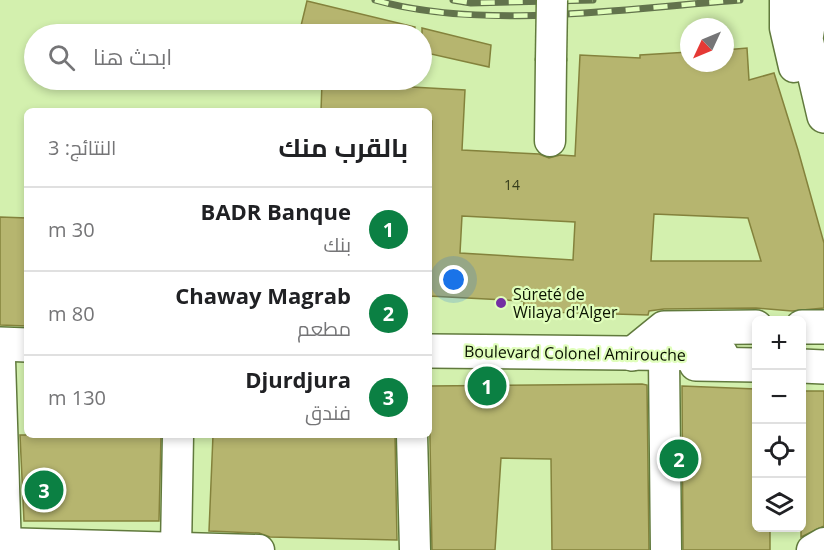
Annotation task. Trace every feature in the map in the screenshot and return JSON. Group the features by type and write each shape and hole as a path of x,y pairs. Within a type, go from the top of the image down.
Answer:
{"main road":[{"path":"812,0 802,66 824,116"},
{"path":"632,354 664,328 752,327"},
{"path":"806,327 824,327"},
{"path":"0,344 24,345"},
{"name":"Boulevard Colonel Amirouche","path":"432,351 721,354"},
{"path":"632,354 680,364 752,365"},
{"path":"806,366 824,367"}],"street":[{"path":"549,141 552,0"},
{"path":"784,0 785,28 802,66"},
{"path":"664,359 666,550"},
{"path":"0,360 4,545 259,550"},
{"path":"176,549 178,438"},
{"path":"412,438 415,550"},
{"path":"812,550 824,543"}],"building":[{"path":"307,1 403,24 301,24"},
{"path":"432,30 491,45 489,67 432,54"},
{"path":"747,48 749,80 774,73 824,243 824,308 792,311 756,308 664,309 649,311 648,315 546,312 546,316 523,314 524,301 432,296 432,108 321,108 322,90 432,90 432,88 465,90 462,150 539,154 549,158 560,155 575,156 580,55 640,58 640,55 680,53 680,72 734,72 734,49","holes":["654,214 748,218 761,261 651,261","462,216 575,222 573,260 460,253"]},
{"path":"0,217 24,218 24,326 0,325"},
{"path":"647,385 649,550 552,550 551,459 501,458 495,550 432,550 430,438 432,438 432,386"},
{"path":"682,386 752,389 752,532 770,532 770,550 683,550"},
{"path":"806,391 824,391 824,526 801,537 801,532 806,532"},
{"path":"20,435 24,435 24,438 161,438 159,521 24,521"},
{"path":"213,438 395,438 397,540 270,537 259,533 209,531"}],"railway":[{"path":"375,0 417,9 508,16 604,12 740,0"},
{"path":"453,0 471,3 593,0"}],"place":[{"name":"Sûreté de Wilaya d'Alger","path":"501,303"},
{"name":"BADR Banque","path":"487,386"},
{"name":"Chaway Magrab","path":"679,459"},
{"name":"Djurdjura","path":"44,490"}]}
